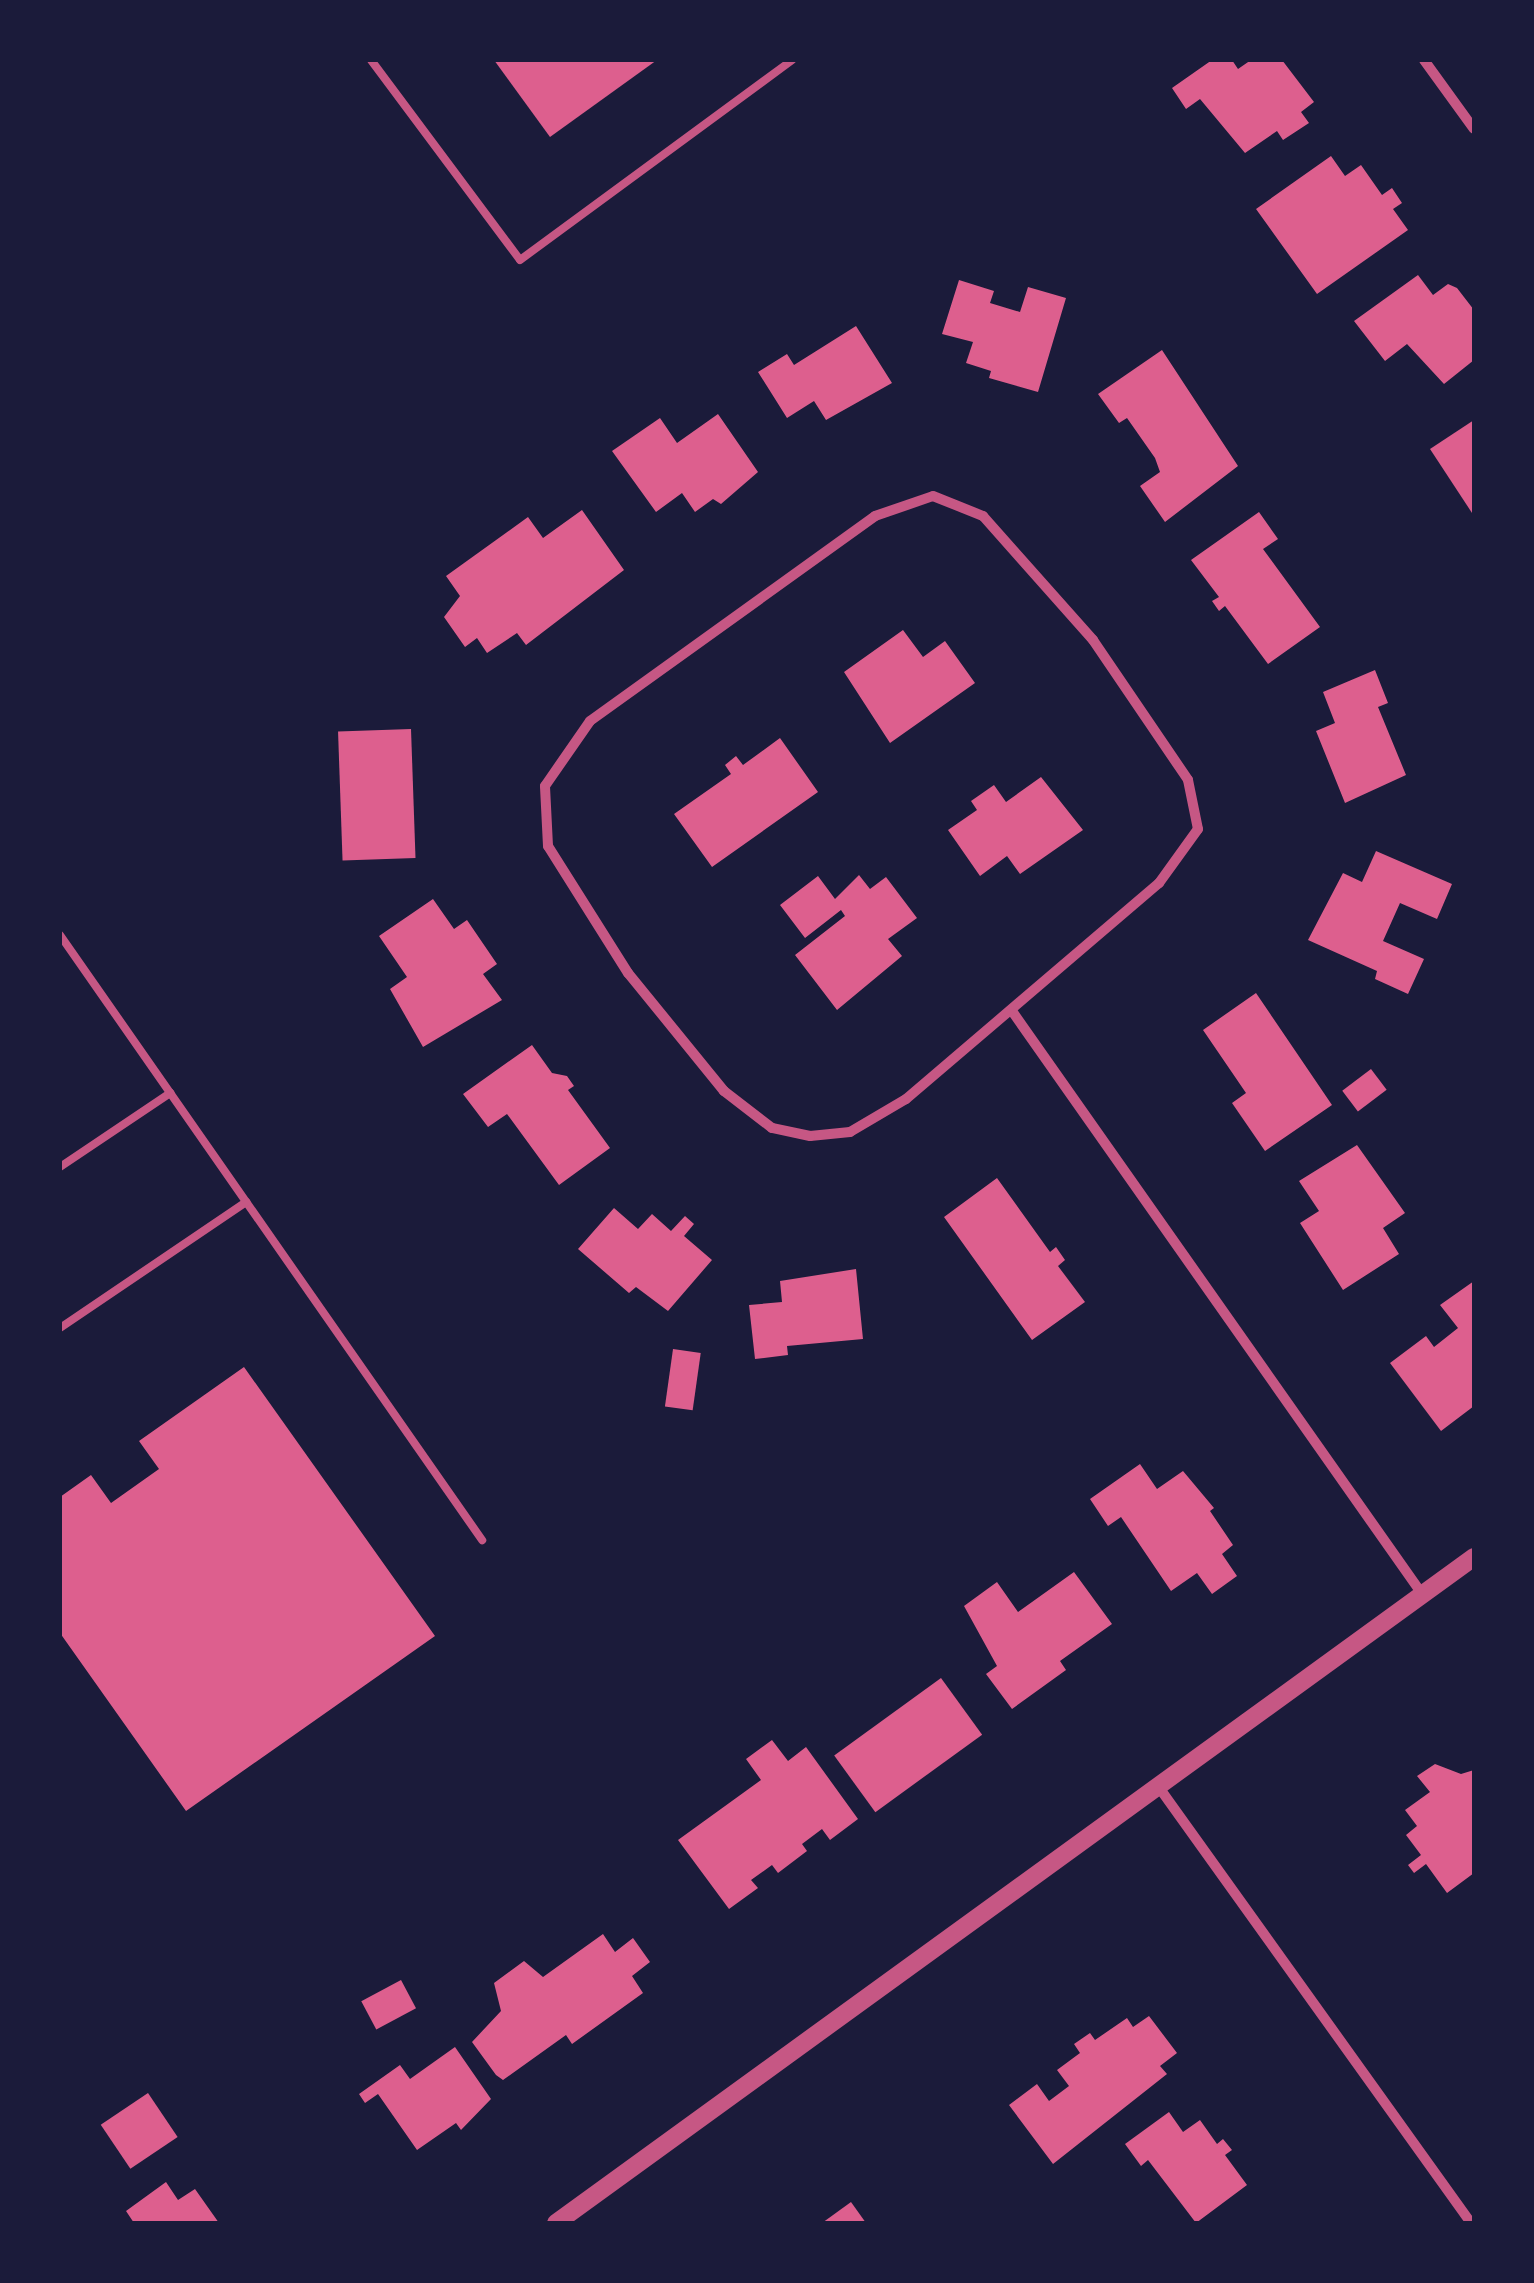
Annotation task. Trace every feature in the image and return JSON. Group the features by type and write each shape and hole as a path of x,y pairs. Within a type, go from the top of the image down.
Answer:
{"street":[{"path":"1424,60 1474,129"},
{"path":"933,496 983,516 1094,640 1188,780 1198,830 1160,883 1012,1012 906,1099 850,1132 810,1136 772,1128 724,1091 628,973 548,846 546,786 590,721 876,516 933,496"},
{"path":"1012,1012 1422,1594"},
{"path":"556,2223 1474,1557"},
{"path":"1158,1786 1471,2223"}],"lane":[{"path":"371,60 520,260 792,60"},
{"path":"60,935 482,1540"},
{"path":"60,1168 170,1093"},
{"path":"60,1328 246,1202"}],"building":[{"path":"494,60 657,60 550,137"},
{"path":"1212,60 1232,60 1238,69 1251,60 1282,60 1314,102 1301,112 1309,123 1283,140 1277,131 1245,153 1200,99 1186,109 1172,88"},
{"path":"1331,156 1345,176 1361,165 1382,195 1392,188 1402,203 1393,209 1408,230 1317,294 1256,209"},
{"path":"1418,275 1433,295 1448,284 1457,288 1474,310 1474,360 1444,384 1407,344 1385,361 1354,321"},
{"path":"959,280 994,291 990,303 1020,312 1028,287 1066,298 1038,392 989,378 991,371 966,363 973,342 942,334"},
{"path":"856,326 892,383 826,420 814,401 787,418 758,372 787,354 794,365"},
{"path":"1162,350 1238,466 1165,522 1140,486 1160,472 1155,458 1127,418 1119,423 1098,394"},
{"path":"718,414 758,472 721,504 713,499 695,512 682,493 656,512 612,451 660,418 677,443"},
{"path":"1474,420 1474,516 1430,449"},
{"path":"582,510 624,570 526,645 517,633 487,653 477,638 465,647 444,617 460,596 446,576 528,517 543,538"},
{"path":"1259,512 1278,539 1263,549 1320,627 1268,664 1225,606 1219,611 1212,601 1219,597 1191,560"},
{"path":"903,630 923,657 945,641 975,683 890,743 844,672"},
{"path":"1375,670 1388,703 1378,707 1406,775 1345,803 1316,731 1335,723 1323,692"},
{"path":"411,729 416,858 343,860 338,732"},
{"path":"780,738 818,792 712,867 674,814 731,774 725,765 736,756 743,765"},
{"path":"1041,777 1083,830 1020,874 1007,856 980,876 948,830 977,810 971,801 994,785 1006,802"},
{"path":"1376,851 1452,884 1437,919 1400,903 1383,941 1424,959 1408,994 1375,979 1377,971 1308,940 1343,873 1362,882"},
{"path":"859,875 870,889 886,877 917,918 888,939 902,956 837,1010 795,955 845,916 841,910 805,938 780,905 818,876 835,899"},
{"path":"433,899 454,929 467,920 497,964 483,974 502,1000 423,1047 390,989 407,977 379,936"},
{"path":"1256,993 1332,1105 1265,1151 1232,1103 1246,1093 1203,1030"},
{"path":"532,1045 552,1073 567,1076 574,1086 568,1090 610,1148 559,1185 507,1114 488,1127 463,1094"},
{"path":"1371,1069 1387,1090 1358,1111 1342,1091"},
{"path":"1357,1145 1405,1213 1383,1228 1399,1254 1343,1290 1300,1223 1319,1211 1299,1181"},
{"path":"997,1178 1050,1252 1056,1247 1065,1260 1058,1266 1085,1302 1032,1340 944,1217"},
{"path":"614,1208 638,1229 652,1214 671,1231 685,1216 694,1224 684,1236 712,1260 668,1311 636,1287 629,1293 578,1249"},
{"path":"856,1269 863,1339 787,1346 788,1355 755,1359 749,1305 782,1302 780,1281"},
{"path":"1474,1281 1474,1406 1441,1431 1390,1363 1426,1336 1434,1347 1458,1328 1440,1305"},
{"path":"673,1349 701,1353 693,1410 665,1406"},
{"path":"244,1367 435,1636 186,1811 60,1633 60,1497 91,1475 111,1503 159,1469 139,1441"},
{"path":"1140,1464 1157,1489 1183,1471 1214,1508 1210,1511 1233,1545 1222,1554 1237,1576 1212,1594 1197,1573 1171,1591 1121,1517 1108,1526 1090,1499"},
{"path":"1074,1572 1112,1624 1060,1661 1066,1670 1012,1709 986,1674 997,1666 964,1606 997,1582 1018,1612"},
{"path":"941,1678 982,1735 875,1812 834,1756"},
{"path":"772,1740 788,1761 806,1747 858,1819 830,1840 822,1829 802,1844 807,1851 778,1873 772,1865 751,1880 758,1888 729,1909 678,1840 761,1780 746,1759"},
{"path":"1435,1764 1461,1774 1474,1770 1474,1873 1447,1893 1426,1864 1414,1873 1408,1865 1421,1855 1406,1835 1417,1826 1405,1810 1430,1792 1417,1776"},
{"path":"603,1934 615,1952 633,1938 650,1962 632,1976 643,1993 572,2044 566,2035 503,2080 496,2075 472,2042 501,2011 494,1983 524,1961 543,1977"},
{"path":"401,1980 416,2008 376,2029 361,2001"},
{"path":"1149,2016 1177,2053 1160,2066 1167,2074 1053,2164 1009,2105 1037,2084 1049,2101 1069,2086 1057,2070 1080,2053 1074,2044 1090,2033 1095,2040 1127,2018 1133,2027"},
{"path":"455,2047 491,2099 461,2130 456,2123 417,2150 378,2094 365,2103 359,2094 400,2065 410,2079"},
{"path":"148,2093 178,2137 130,2169 101,2125"},
{"path":"1169,2112 1183,2132 1200,2120 1217,2144 1223,2139 1232,2150 1225,2155 1247,2185 1196,2223 1148,2160 1141,2166 1125,2144"},
{"path":"166,2182 178,2200 195,2189 219,2223 134,2223 126,2211"},
{"path":"851,2202 866,2223 822,2223"}]}
